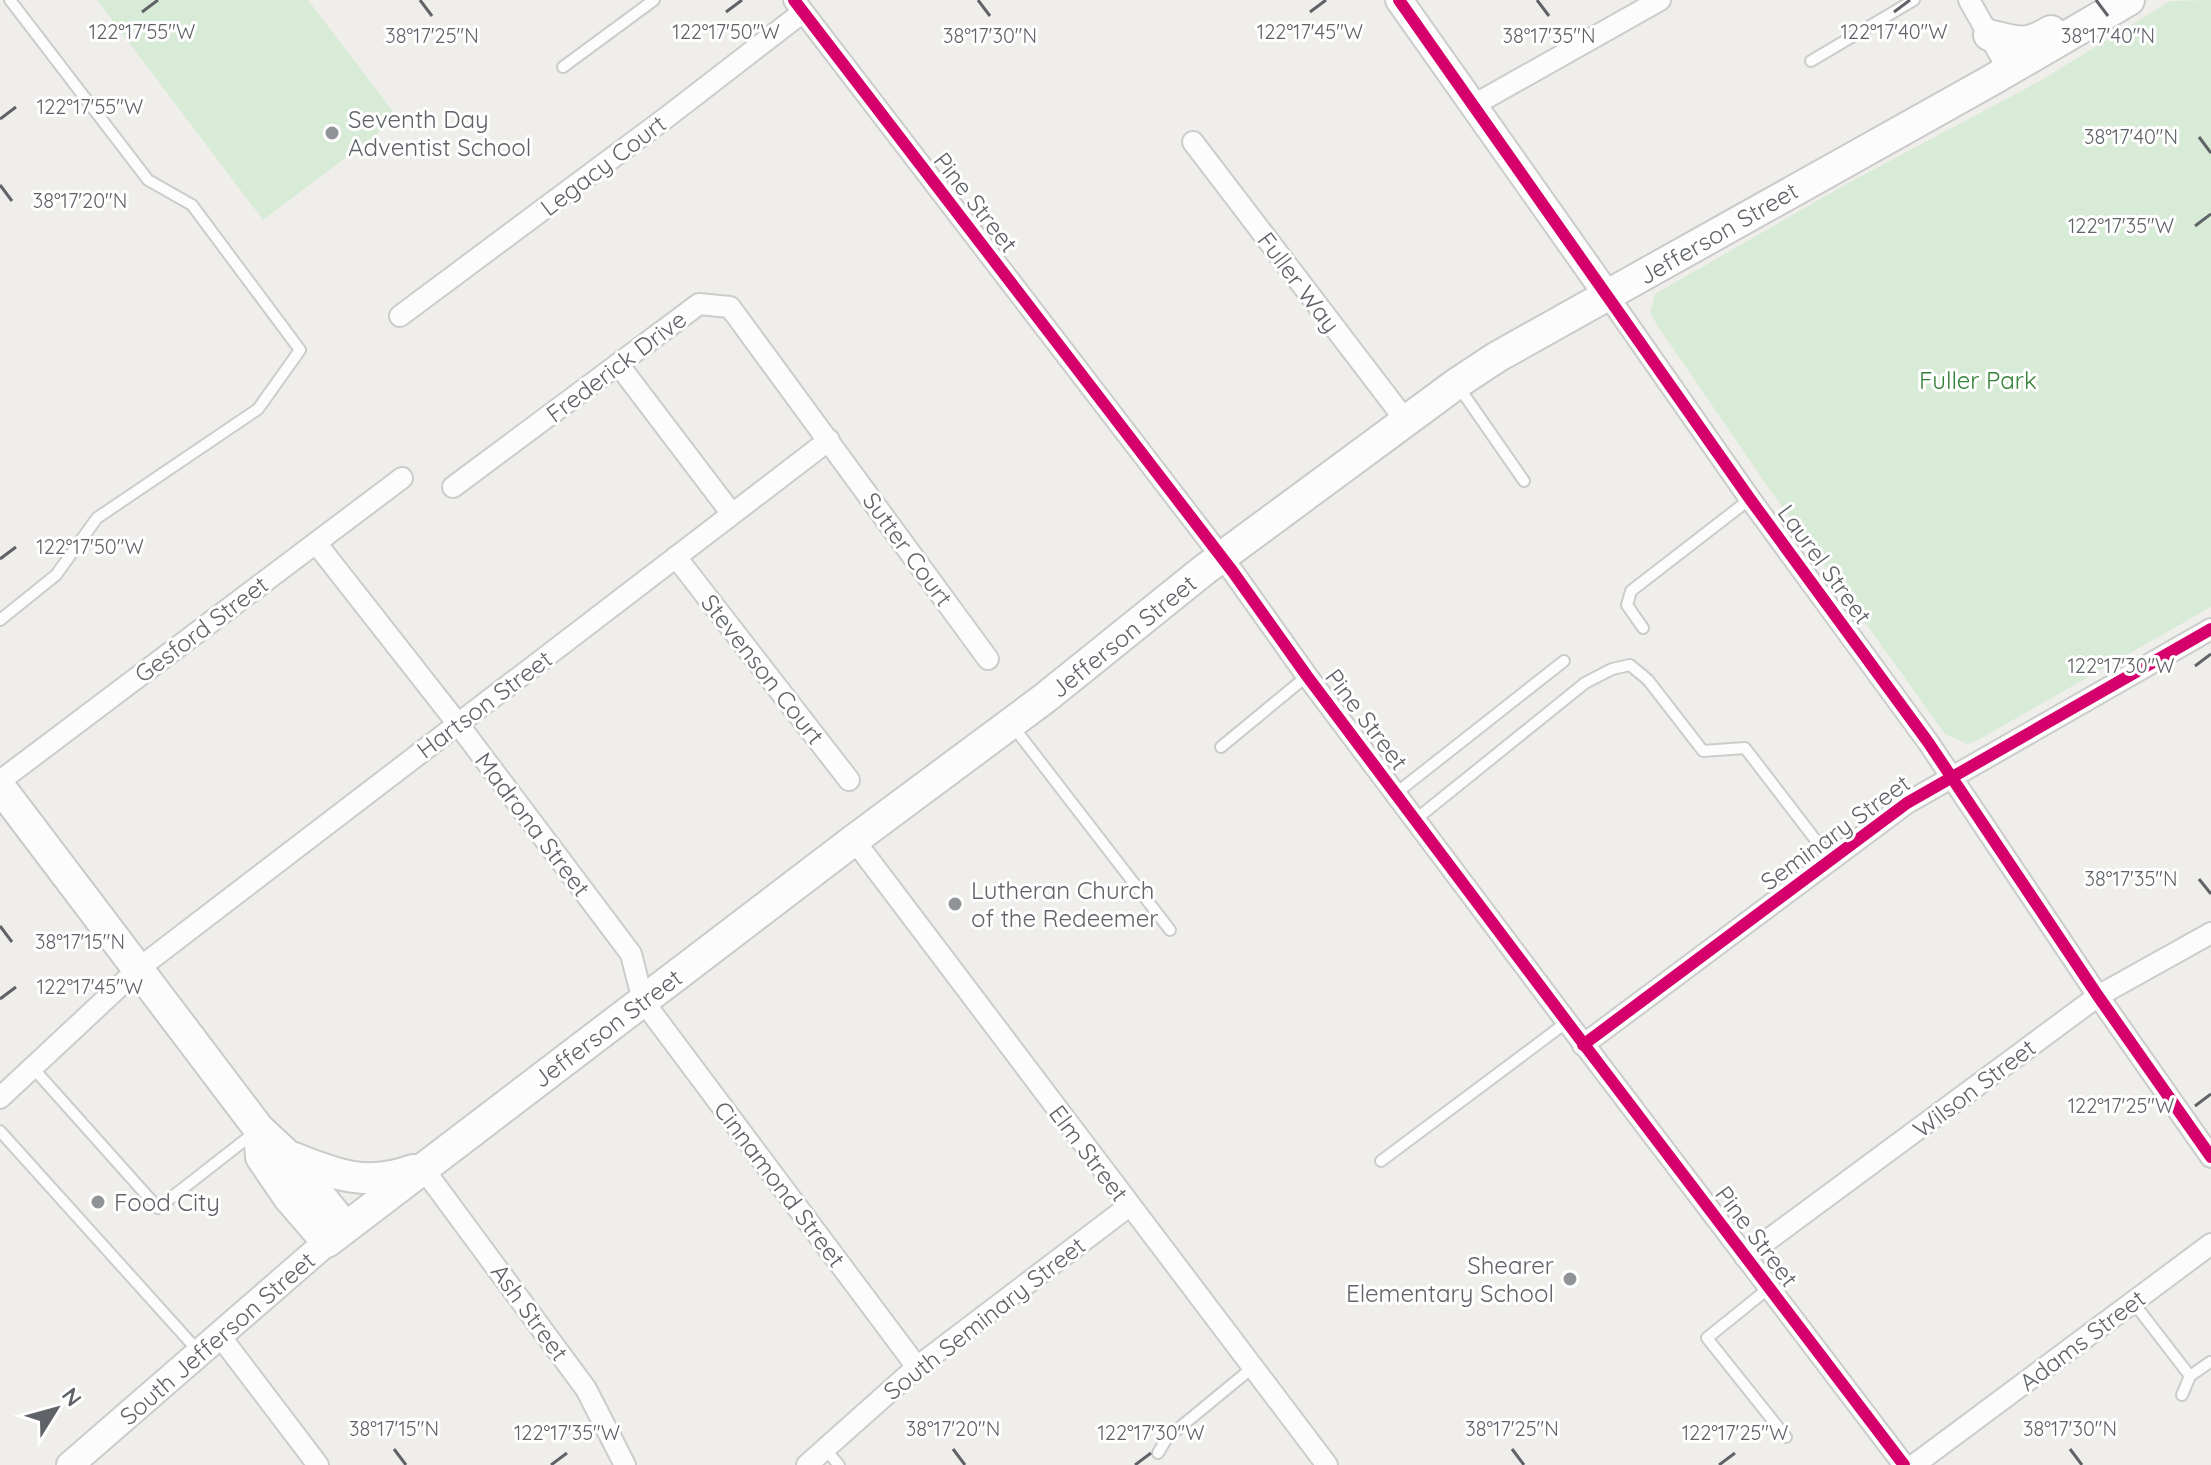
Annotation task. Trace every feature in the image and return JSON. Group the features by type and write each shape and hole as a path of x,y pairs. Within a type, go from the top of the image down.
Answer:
{"main road":[{"path":"1989,35 2033,42 2087,10 2118,6"},
{"name":"Jefferson Street","path":"336,1234 1456,384 1497,357 2118,6"},
{"path":"0,787 259,1129 288,1156 336,1234"},
{"path":"259,1129 261,1157 289,1198 336,1234"},
{"path":"288,1156 334,1175 352,1177 386,1177 422,1167"}],"street":[{"name":"Laurel Street","path":"1399,0 1750,499 1928,742 2098,996 2211,1157"},
{"path":"1472,106 1660,0"},
{"path":"1969,0 2008,69"},
{"name":"Legacy Court","path":"400,316 667,117 798,6"},
{"name":"Pine Street","path":"798,6 1222,559 1583,1045 1904,1465"},
{"name":"Fuller Way","path":"1193,142 1406,421"},
{"name":"Frederick Drive","path":"453,487 699,304 730,307 829,440"},
{"path":"618,364 732,514"},
{"name":"Hartson Street","path":"0,1098 138,969 829,440"},
{"name":"Sutter Court","path":"829,440 988,659"},
{"name":"Gesford Street","path":"0,781 402,478"},
{"name":"Madrona Street","path":"316,543 458,724 631,954 643,1001"},
{"name":"Stevenson Court","path":"676,557 849,780"},
{"name":"Seminary Street","path":"1583,1045 1907,803 2211,629"},
{"name":"Elm Street","path":"854,840 1327,1465"},
{"name":"Wilson Street","path":"1745,1257 2098,996 2211,933"},
{"name":"Cinnamond Street","path":"643,1001 917,1367"},
{"name":"Ash Street","path":"422,1167 586,1389 625,1465"},
{"name":"South Seminary Street","path":"807,1465 917,1367 1129,1206"},
{"name":"South Jefferson Street","path":"70,1465 336,1234"},
{"name":"Adams Street","path":"1914,1465 2211,1244"},
{"path":"210,1345 318,1465"}],"lane":[{"path":"0,620 56,575 97,518 258,409 300,350 192,205 148,180 10,0"},
{"path":"563,67 654,0"},
{"path":"1811,61 1914,0"},
{"path":"1456,384 1524,481"},
{"path":"1643,628 1627,605 1631,591 1750,499"},
{"path":"1395,794 1564,661"},
{"path":"1415,820 1585,683 1612,669 1630,665 1648,680 1703,751 1745,748 1831,860"},
{"path":"1221,747 1307,676"},
{"path":"1011,723 1170,930"},
{"path":"1381,1161 1567,1022"},
{"path":"33,1068 158,1208 259,1129"},
{"path":"0,1131 210,1345"},
{"path":"1769,1288 1707,1338 1786,1437"},
{"path":"2133,1302 2190,1376"},
{"path":"2182,1395 2190,1376 2210,1362"},
{"path":"1158,1453 1167,1438 1252,1368"},
{"path":"825,1449 839,1465"}],"green space":[{"path":"97,0 308,0 398,118 263,220"},
{"name":"Fuller Park","path":"2211,0 2211,607 1967,744 1945,734 1768,487 1657,325 1650,312 1655,294 1850,182 2040,81 2170,1"}],"cycle path":[{"path":"794,0 1233,572 1307,676 1904,1465"},
{"path":"1399,0 1750,499 1928,742 2098,996 2211,1157"},
{"path":"1583,1045 1907,803 2211,629"}],"place":[{"name":"Seventh Day Adventist School","path":"332,133"},
{"name":"Lutheran Church of the Redeemer","path":"955,904"},
{"name":"Food City","path":"98,1202"},
{"name":"Shearer Elementary School","path":"1570,1279"}]}
